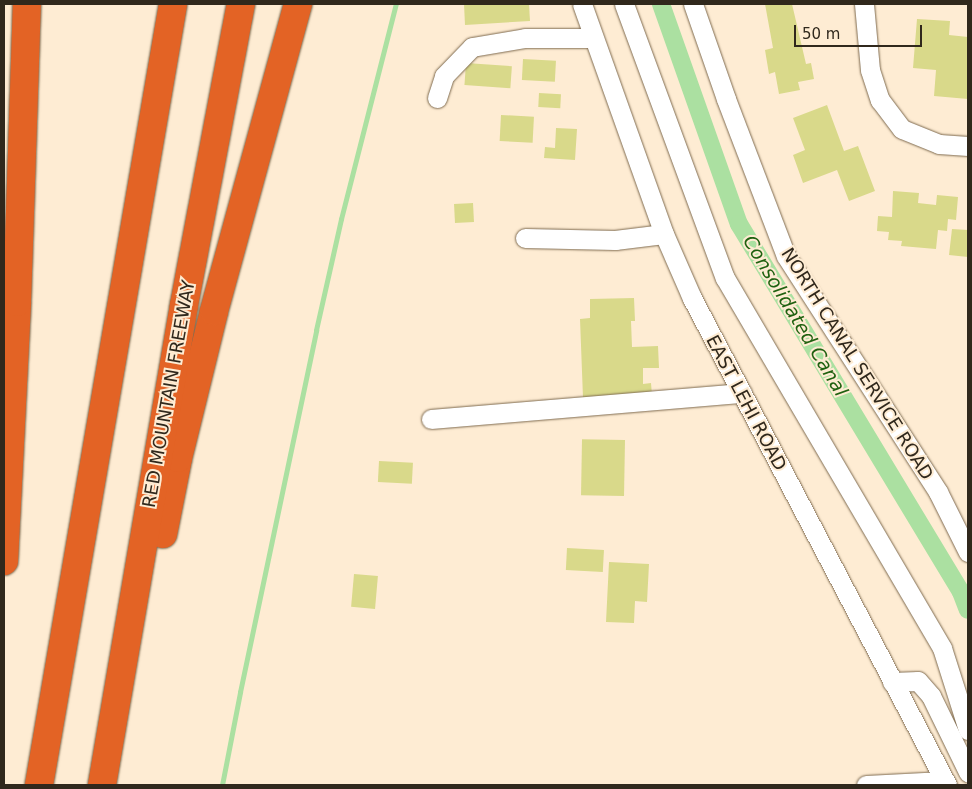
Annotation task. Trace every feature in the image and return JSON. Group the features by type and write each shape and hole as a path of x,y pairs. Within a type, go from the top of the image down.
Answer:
{"highway":[{"path":"4,561 17,302 27,4"},
{"path":"39,785 173,4"},
{"name":"RED MOUNTAIN FREEWAY","path":"102,785 184,305 241,4"},
{"path":"110,735 139,656 178,458 252,167 298,4"}],"street":[{"name":"EAST LEHI ROAD","path":"582,4 664,234 692,298 945,783"},
{"path":"624,4 725,278 942,648 968,730"},
{"name":"NORTH CANAL SERVICE ROAD","path":"693,4 726,99 786,256 938,492 968,552"},
{"path":"864,4 870,70 880,100 902,129 939,144 968,146"},
{"path":"437,98 444,76 472,47 525,38 593,38"},
{"path":"525,238 622,240 664,234"},
{"path":"431,419 742,393"},
{"path":"892,682 918,681 931,696 968,772"},
{"path":"866,785 945,783"}],"building":[{"path":"464,4 529,4 530,21 465,25"},
{"path":"765,4 792,4 806,64 811,63 814,79 798,82 800,90 779,94 775,72 769,74 765,50 773,48"},
{"path":"917,19 950,21 949,35 968,37 968,99 934,96 936,70 913,68"},
{"path":"523,59 556,61 555,82 522,80"},
{"path":"466,63 512,66 510,88 464,85"},
{"path":"539,93 561,94 560,108 538,107"},
{"path":"827,105 844,151 858,146 875,191 849,201 837,170 803,183 793,155 805,150 793,118"},
{"path":"501,115 534,117 533,143 500,141"},
{"path":"556,128 577,129 575,160 544,158 545,147 555,148"},
{"path":"893,191 919,193 918,203 936,205 937,195 958,197 956,220 948,219 947,231 938,230 936,249 901,246 902,241 888,240 889,232 877,231 878,216 892,217"},
{"path":"473,203 474,222 455,223 454,204"},
{"path":"952,229 968,230 968,257 949,255"},
{"path":"634,298 635,321 631,321 632,347 658,346 659,368 643,368 643,384 651,383 652,395 583,398 580,319 590,318 590,299"},
{"path":"582,439 625,440 624,496 581,495"},
{"path":"379,461 413,463 412,484 378,482"},
{"path":"567,548 604,550 603,572 566,570"},
{"path":"609,562 649,564 647,602 635,601 634,623 606,622"},
{"path":"354,574 378,576 375,609 351,607"}],"waterway":[{"path":"222,785 316,330 341,219 396,4"},
{"name":"Consolidated Canal","path":"661,4 739,224 961,592 968,610"}]}
